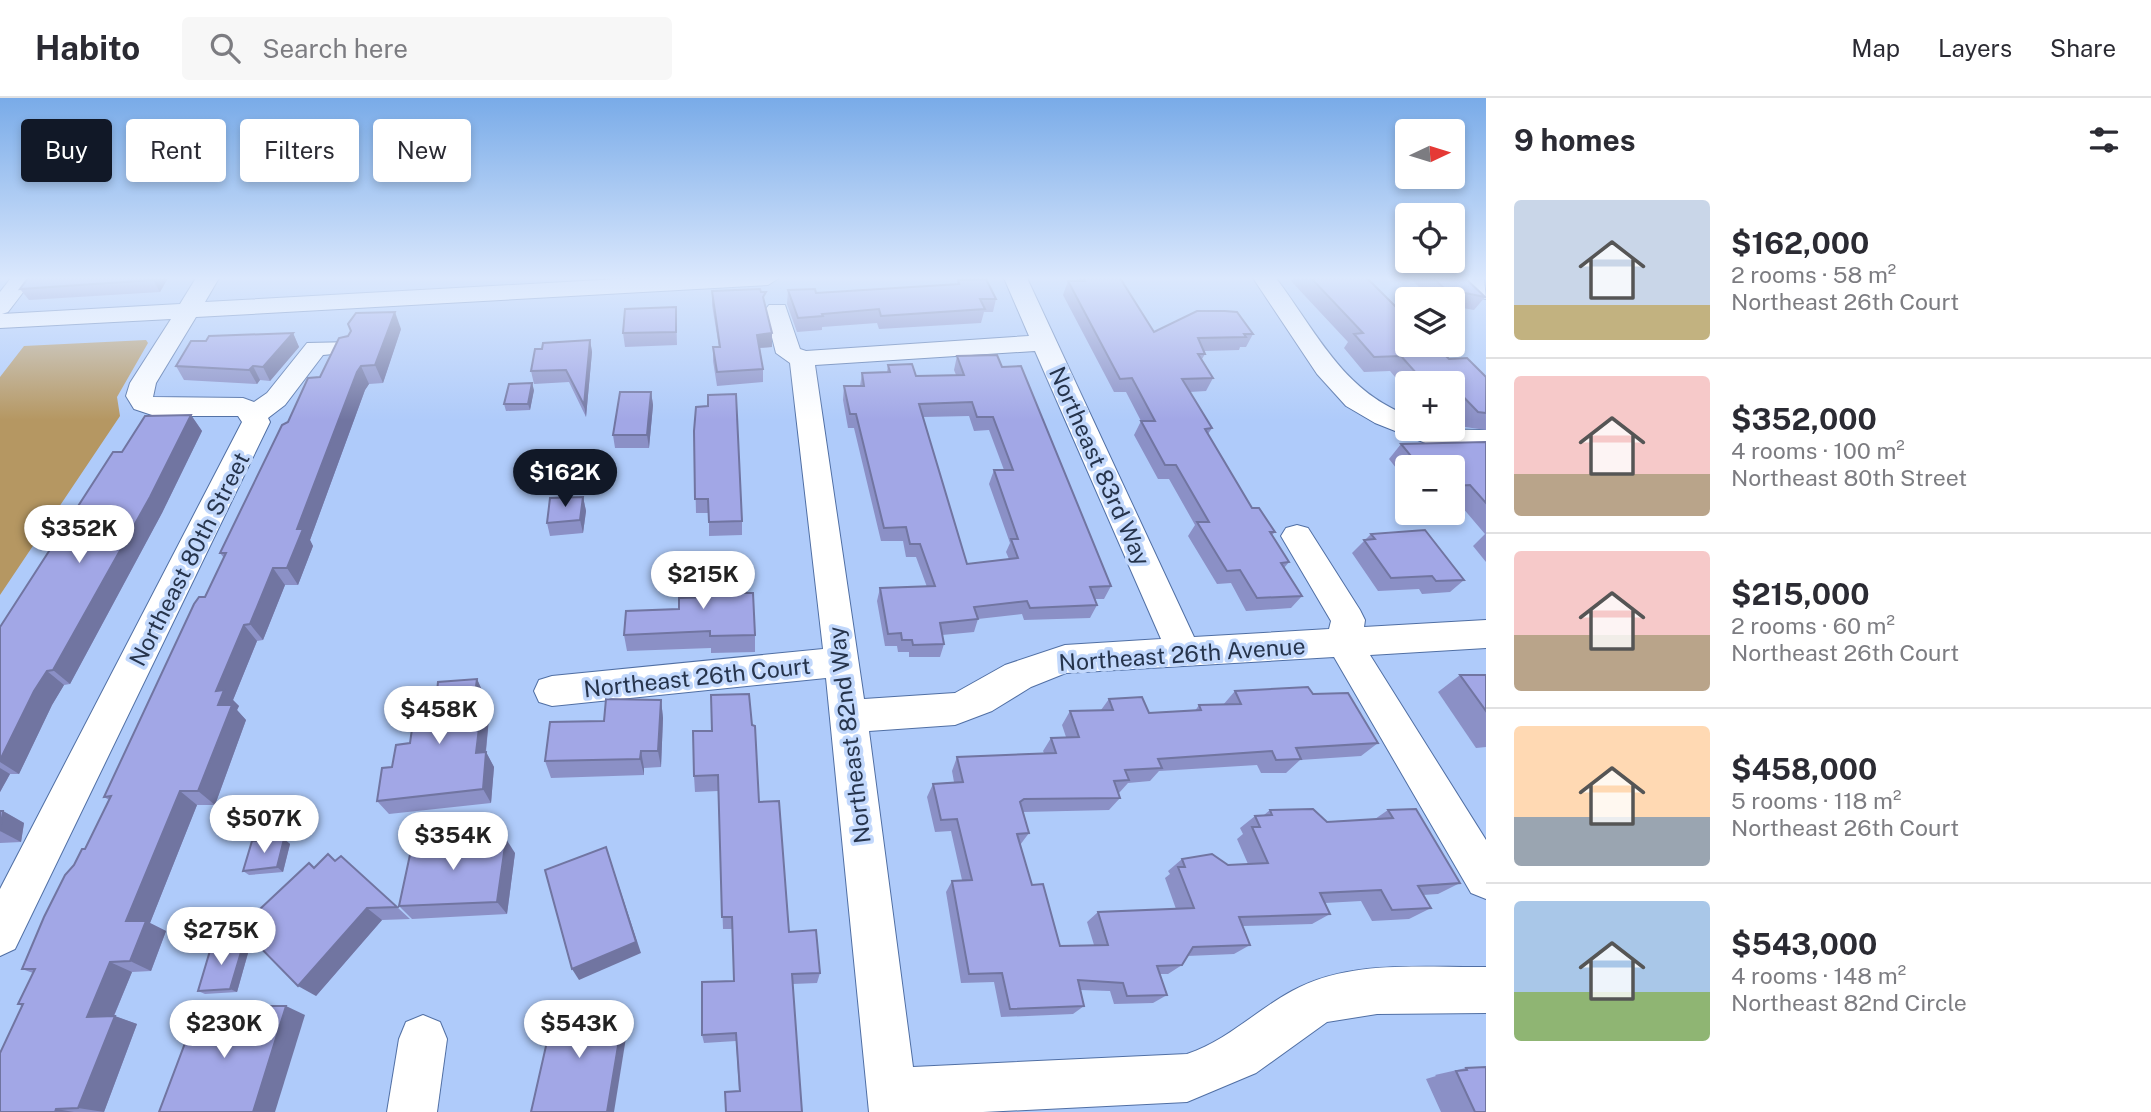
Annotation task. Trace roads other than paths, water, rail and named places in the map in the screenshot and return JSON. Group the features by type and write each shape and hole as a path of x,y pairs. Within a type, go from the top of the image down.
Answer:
{"street":[{"path":"181,325 143,383 140,400 155,407 237,406 255,415 276,399 316,348 344,346"},
{"path":"781,325 789,353 804,360 817,356 1045,343"},
{"name":"Northeast 83rd Way","path":"1037,325 1185,653"},
{"path":"1297,325 1351,396 1395,419"},
{"name":"Northeast 82nd Way","path":"804,360 801,367 842,662 846,716 893,1102"},
{"name":"Northeast 80th Street","path":"0,934 251,435 256,422 255,415"},
{"path":"1465,439 1486,439"},
{"path":"1297,536 1348,620 1344,643 1486,878"},
{"name":"Northeast 26th Avenue","path":"846,716 931,713 955,709 979,700 1018,676 1065,659 1486,634"},
{"name":"Northeast 26th Court","path":"552,691 842,662"},
{"path":"893,1102 1187,1078 1220,1067 1246,1052 1271,1031 1322,1000 1351,994 1486,990"},
{"path":"412,1112 423,1039"}]}
